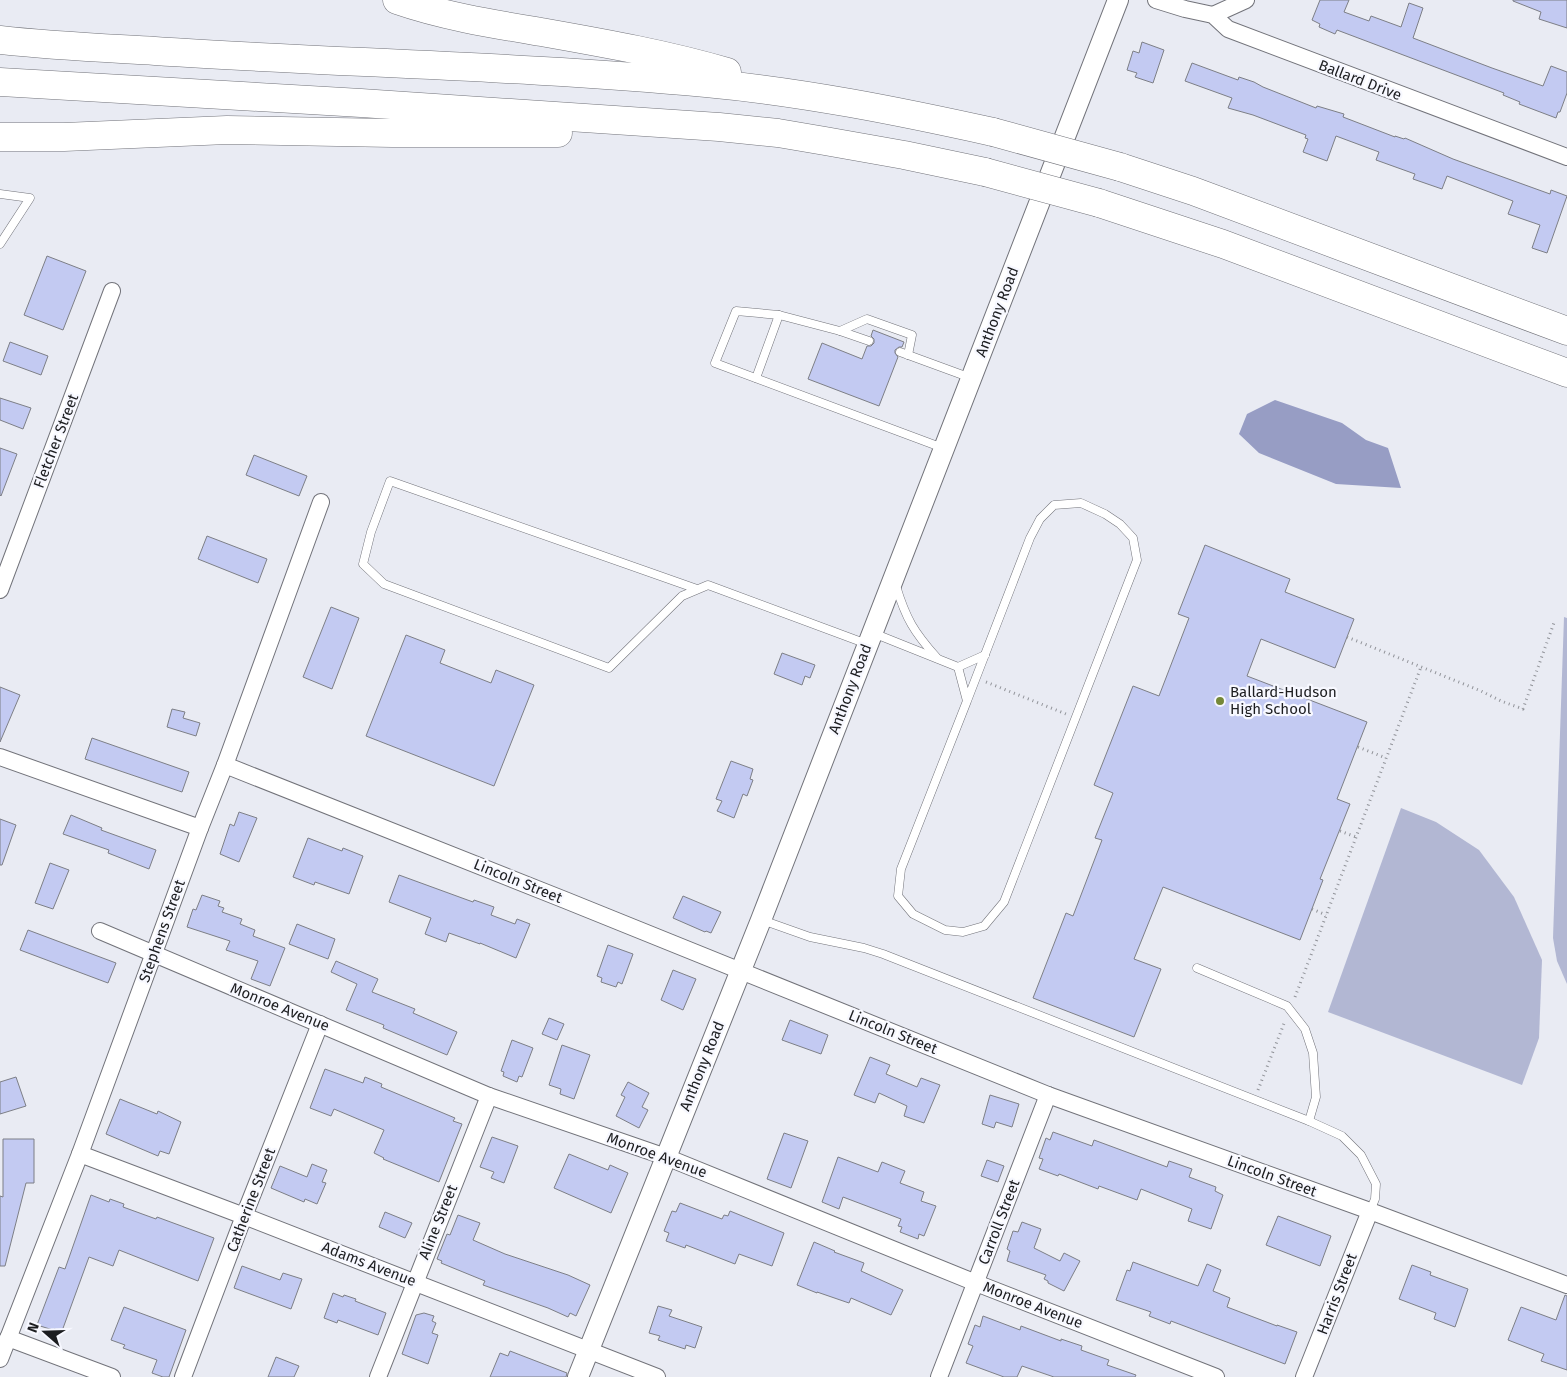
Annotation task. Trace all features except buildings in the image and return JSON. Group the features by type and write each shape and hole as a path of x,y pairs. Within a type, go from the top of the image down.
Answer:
{"highway":[{"path":"397,0 453,16 602,43 705,66 807,96"},
{"path":"0,40 192,54 609,75 709,83 807,96 919,116 993,132 1120,167 1193,191 1567,330"},
{"path":"0,82 361,103 719,127 778,133 904,155 985,172 1099,203 1223,244 1567,372"},
{"path":"0,137 64,137 227,130 555,133 719,127"}],"street":[{"name":"Anthony Road","path":"578,1377 590,1352 761,920 1118,0"},
{"name":"Ballard Drive","path":"1156,0 1213,15 1228,29 1567,157"},
{"path":"1213,15 1246,0"},
{"name":"Fletcher Street","path":"0,590 112,291"},
{"name":"Stephens Street","path":"0,1360 80,1154 321,502"},
{"path":"0,758 200,828"},
{"name":"Lincoln Street","path":"225,765 1048,1095 1567,1284"},
{"name":"Monroe Avenue","path":"100,931 489,1096 666,1157 976,1283 1216,1377"},
{"name":"Catherine Street","path":"183,1377 320,1024"},
{"name":"Carroll Street","path":"939,1377 1048,1095"},
{"name":"Aline Street","path":"378,1377 489,1096"},
{"name":"Adams Avenue","path":"80,1154 657,1377"},
{"name":"Harris Street","path":"1304,1377 1370,1211"},
{"path":"8,1338 112,1377"}],"lane":[{"path":"0,194 30,198 0,244"},
{"path":"869,342 779,315 736,310 715,363 943,448"},
{"path":"756,378 779,315"},
{"path":"840,332 868,319 912,335 904,353 971,378"},
{"path":"697,589 390,481 371,532 363,564 384,584 608,668 682,596 708,585 958,667 985,655"},
{"path":"1081,503 1105,514 1120,524 1133,538 1137,560 1004,902 984,926 963,932 945,930 913,914 898,896 901,869 985,655 1030,538 1040,519 1054,505 1081,503"},
{"path":"893,577 908,620 914,631 938,659"},
{"path":"958,667 967,701"},
{"path":"761,920 810,938 864,948 883,954 1309,1121 1342,1136 1361,1155 1376,1184 1375,1199 1370,1211"},
{"path":"1197,968 1287,1006 1305,1029 1313,1053 1316,1097 1309,1121"}],"path":[{"path":"1347,637 1523,709 1555,620"},
{"path":"1254,1100 1421,667"},
{"path":"976,678 1076,718"},
{"path":"1358,747 1386,758"},
{"path":"1340,831 1356,837"},
{"path":"1312,909 1326,915"}],"shaded area":[{"path":"1275,400 1342,423 1366,440 1388,448 1401,488 1336,484 1259,453 1239,434 1247,414"},
{"path":"1564,617 1567,618 1567,984 1557,961 1553,938"},
{"path":"1401,808 1436,822 1479,850 1514,897 1542,960 1539,1038 1522,1085 1328,1012"}],"place":[{"name":"Ballard-Hudson High School","path":"1220,701"}]}
